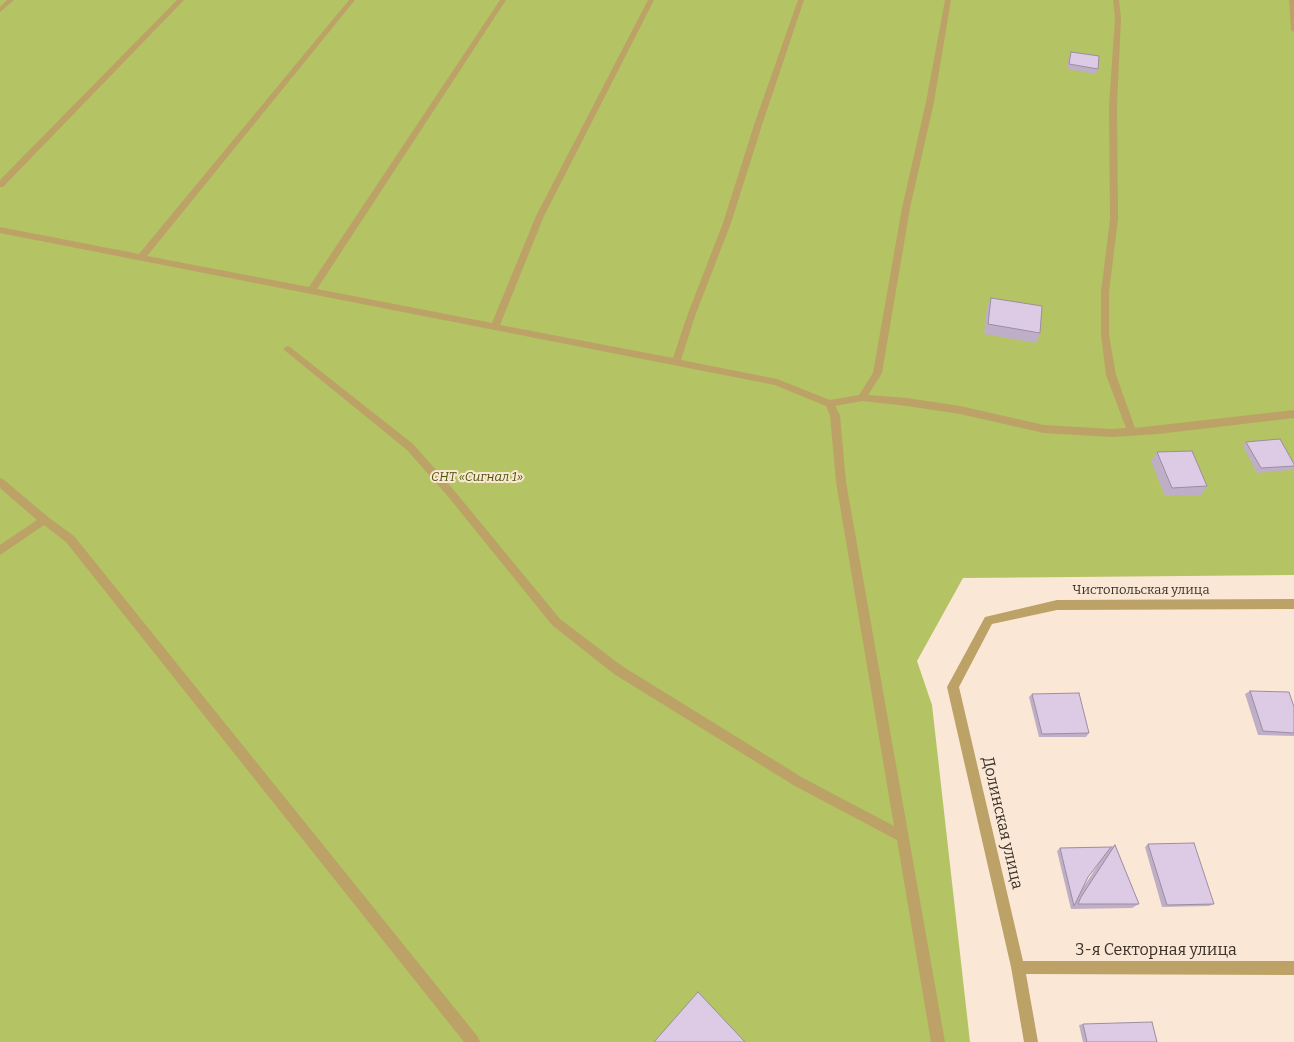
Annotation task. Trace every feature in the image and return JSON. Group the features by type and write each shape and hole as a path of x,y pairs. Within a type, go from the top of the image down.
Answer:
{"street":[{"path":"0,10 11,0"},
{"path":"0,185 181,0"},
{"path":"141,258 352,0"},
{"path":"311,291 503,0"},
{"path":"495,327 540,216 651,0"},
{"path":"676,363 691,316 727,223 800,0"},
{"path":"862,398 877,373 906,208 930,102 948,0"},
{"path":"1116,0 1118,18 1112,106 1114,219 1105,292 1105,335 1112,375 1132,432"},
{"path":"1293,5 1294,30"},
{"path":"0,230 777,382 829,404 862,398 907,402 960,410 1044,429 1112,433 1158,430 1294,414"},
{"path":"287,349 410,447 449,491 556,622 618,670 799,782 902,836"},
{"path":"829,404 835,415 841,482 938,1042"},
{"path":"0,482 44,520 70,539 473,1042"},
{"path":"0,551 44,520"},
{"name":"Чистопольская улица","path":"989,620 1057,605 1294,604"},
{"name":"Долинская улица","path":"989,620 953,687 1018,967 1032,1042"},
{"name":"3-я Секторная улица","path":"1018,967 1294,968"}],"green space":[{"name":"СНТ «Сигнал 1»","path":"0,0 1294,0 1294,575 963,578 917,661 932,705 970,1042 0,1042"}],"building":[{"path":"1071,52 1099,56 1098,69 1069,64"},
{"path":"991,298 1042,306 1040,333 988,324"},
{"path":"1280,439 1294,466 1261,468 1246,442"},
{"path":"1192,451 1207,486 1172,488 1157,452"},
{"path":"1250,691 1289,692 1294,707 1294,733 1263,731"},
{"path":"1079,693 1089,733 1042,734 1032,694"},
{"path":"1194,843 1214,904 1167,905 1148,844"},
{"path":"1115,845 1139,904 1078,904 1081,897"},
{"path":"1111,847 1088,877 1074,906 1060,848"},
{"path":"698,992 745,1042 654,1042"},
{"path":"1152,1022 1157,1042 1087,1042 1083,1024"}]}
